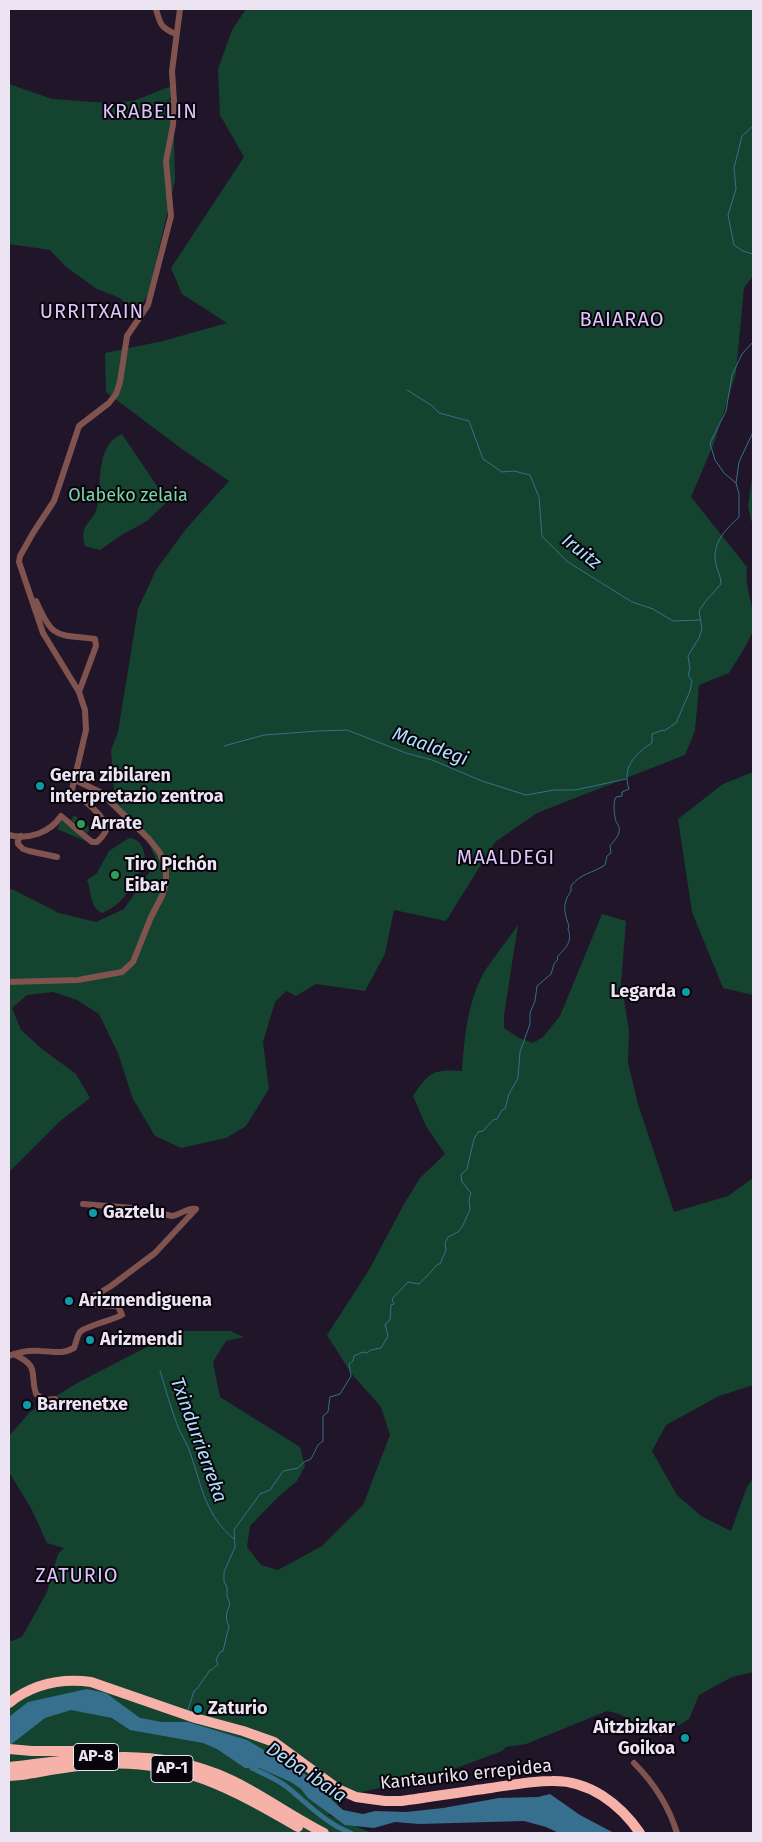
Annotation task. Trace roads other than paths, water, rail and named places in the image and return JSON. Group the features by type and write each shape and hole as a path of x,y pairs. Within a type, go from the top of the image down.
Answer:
{"highway":[{"name":"Kantauriko errepidea","path":"9,1703 27,1691 57,1681 76,1680 91,1682 195,1718 243,1730 274,1742 338,1789 356,1797 385,1802 400,1801 554,1780 589,1789 606,1797 621,1809 640,1833"},
{"name":"AP-1","path":"9,1749 144,1754 217,1774 324,1833"},
{"name":"AP-8","path":"9,1777 21,1770 111,1756 131,1756 170,1762"},
{"name":"AP-1","path":"21,1770 100,1764 144,1765 169,1768 195,1774 230,1789 309,1833"},
{"name":"AP-8","path":"9,1767 21,1770"}],"street":[{"path":"156,9 165,30 176,34"},
{"path":"9,834 19,838 47,830 61,816 92,842 97,842 106,830 100,816 71,795 86,730 85,710 79,692 43,633 20,568 20,556 54,500 79,426 110,403 116,394 120,382 127,336 148,305 171,216 166,161 173,125 172,71 180,9"},
{"path":"28,587 44,620 52,631 64,635 95,639 96,646 79,692"},
{"path":"9,982 78,980 122,972 133,962 166,883 166,870 160,853 149,839 100,792 75,780"},
{"path":"19,838 18,844 23,849 57,857"},
{"path":"11,1355 21,1351 66,1352 74,1348 79,1334 84,1329 112,1320 122,1314 118,1306 98,1305 90,1301 91,1298 155,1254 196,1209 191,1208 181,1214 172,1216 133,1208 83,1204"},
{"path":"11,1355 25,1360 31,1365 34,1372 36,1394 44,1400 55,1399"},
{"path":"634,1762 648,1778 665,1804 673,1819 677,1833"}],"water":[{"path":"87,1689 106,1693 140,1718 162,1722 188,1722 247,1740 316,1781 343,1810 363,1814 375,1811 406,1812 443,1808 499,1798 538,1797 550,1794 580,1815 614,1833 559,1833 524,1821 419,1824 395,1822 374,1828 345,1825 308,1798 301,1789 291,1782 259,1768 245,1768 217,1749 203,1743 130,1730 112,1718 71,1710 45,1718 9,1746 9,1717 28,1702"}],"waterway":[{"path":"753,126 742,136 734,168 736,189 728,215 734,245 743,251 753,254"},
{"path":"736,483 724,473 715,460 710,443 726,411 732,375 742,354 753,342"},
{"name":"Iruitz","path":"407,390 431,405 439,413 469,421 483,459 502,472 514,471 530,475 539,497 542,536 568,562 632,602 653,609 673,621 700,620"},
{"path":"188,1710 194,1691 210,1670 218,1664 216,1660 220,1652 223,1651 229,1626 226,1617 230,1604 227,1596 227,1587 224,1582 224,1572 235,1547 234,1530 260,1494 270,1490 283,1471 298,1468 304,1462 311,1459 318,1445 323,1441 323,1416 328,1412 330,1397 340,1394 351,1376 349,1364 353,1361 354,1356 381,1348 388,1336 385,1324 390,1320 391,1305 394,1304 392,1299 408,1282 419,1284 440,1264 446,1250 445,1243 448,1237 458,1232 470,1210 469,1200 471,1193 462,1182 461,1175 467,1169 474,1139 478,1132 483,1131 505,1109 509,1094 518,1078 520,1052 530,1024 530,1013 535,1001 537,986 551,974 554,964 558,959 557,957 569,941 569,926 565,908 571,886 582,876 605,865 607,856 611,853 610,846 618,836 619,826 615,819 615,799 622,796 622,792 629,789 627,781 628,768 635,757 652,743 652,734 664,731 676,723 690,691 692,681 688,675 690,669 688,656 702,629 699,611 721,584 715,557 717,544 724,532 739,517 739,494 736,483 739,462 753,432"},
{"name":"Maaldegi","path":"224,746 264,735 347,730 406,753 432,760 482,781 526,795 554,790 575,790 626,779"},
{"name":"Txindurrierreka","path":"160,1371 175,1420 190,1451 206,1501 217,1521 234,1539"},
{"path":"252,1768 283,1784 325,1819 351,1833"}],"place":[{"name":"Gerra zibilaren interpretazio zentroa","path":"40,786"},
{"name":"Arrate","path":"81,824"},
{"name":"Tiro Pichón Eibar","path":"115,875"},
{"name":"Legarda","path":"686,992"},
{"name":"Gaztelu","path":"93,1213"},
{"name":"Arizmendiguena","path":"69,1301"},
{"name":"Arizmendi","path":"90,1340"},
{"name":"Barrenetxe","path":"27,1405"},
{"name":"Zaturio","path":"198,1709"},
{"name":"Aitzbizkar Goikoa","path":"685,1738"}],"district":[{"name":"KRABELIN","path":"150,112"},
{"name":"URRITXAIN","path":"92,312"},
{"name":"BAIARAO","path":"622,320"},
{"name":"MAALDEGI","path":"506,858"},
{"name":"ZATURIO","path":"77,1576"}],"park label":[{"name":"Olabeko zelaia","path":"128,496"}],"water label":[{"name":"Deba ibaia","path":"306,1773"}]}
